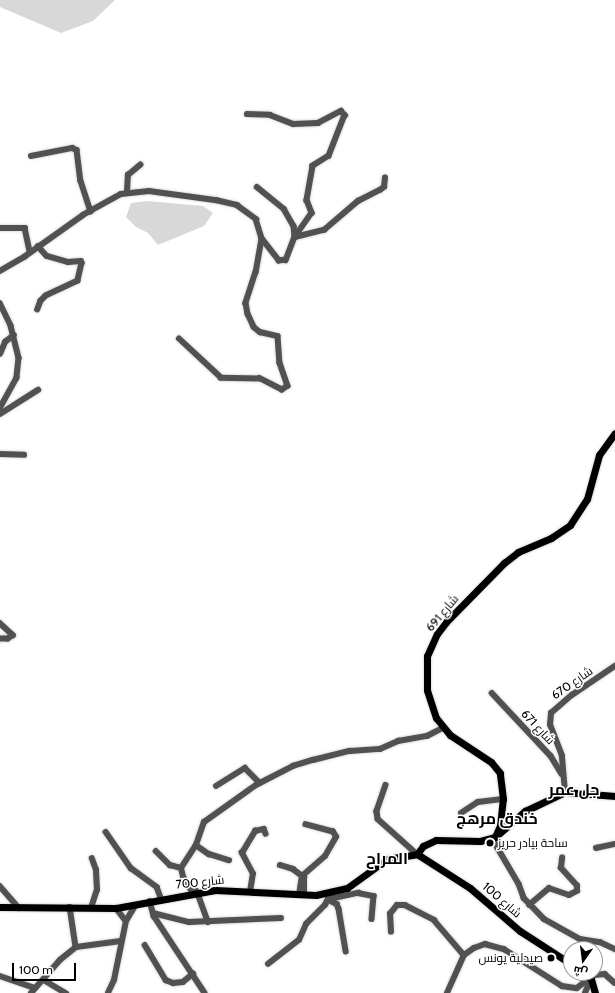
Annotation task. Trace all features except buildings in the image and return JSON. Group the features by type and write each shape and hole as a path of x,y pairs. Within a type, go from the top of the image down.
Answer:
{"main road":[{"name":"شارع 691","path":"493,838 500,826 503,799 502,780 497,768 443,728 431,706 425,678 425,665 434,640 466,600 504,563 518,552 551,538 570,525 587,500 599,456 615,433"},
{"path":"416,854 423,846 436,840 480,841 493,838 526,811 565,792 615,796"},
{"name":"شارع 700","path":"0,907 116,908 135,906 160,898 195,892 250,892 330,897 359,882 387,859 416,854"},
{"name":"شارع 100","path":"416,854 470,888 520,931 563,959"},
{"path":"591,981 594,993"}],"street":[{"path":"0,271 91,211 127,192 149,191 228,202 256,219 262,239 282,263 286,260 295,237 312,213 307,200 313,166 329,156 344,113 341,111 318,123 297,124 270,115 247,114"},
{"path":"31,156 72,148 77,150 81,181 91,211"},
{"path":"127,192 128,175 140,165"},
{"path":"295,237 324,230 358,201 384,187 385,178"},
{"path":"257,187 284,210 294,226 295,237"},
{"path":"0,228 25,228 30,252"},
{"path":"179,339 221,378 260,379 282,390 286,389 288,386 279,358 278,336 260,332 254,327 248,314 246,302 256,272 262,239"},
{"path":"38,246 47,256 68,262 81,261 82,263 78,281 46,296 41,301 38,309"},
{"path":"0,303 14,335 19,351 19,372 0,409"},
{"path":"0,354 5,342 14,335"},
{"path":"0,414 38,390"},
{"path":"0,454 24,455"},
{"path":"0,623 12,634 8,640 0,639"},
{"name":"شارع 670","path":"565,792 562,756 550,725 551,713 572,695 615,666"},
{"name":"شارع 671","path":"492,693 551,756 565,778"},
{"path":"208,922 195,892 183,877 181,868 196,845 206,819 260,783 312,760 350,751 380,749 398,741 427,736 443,728"},
{"path":"216,786 245,768 250,770 260,783"},
{"path":"386,785 377,811 378,819 416,854"},
{"path":"461,812 478,802 503,799"},
{"path":"301,895 304,875 324,856 336,837 333,832 306,825"},
{"path":"250,892 253,874 242,853 255,831 264,829 266,834"},
{"path":"106,832 131,868 157,887 160,898"},
{"path":"493,838 529,905 558,928 580,939 605,944 615,949"},
{"path":"596,848 615,844"},
{"path":"196,845 209,854 229,860"},
{"path":"156,851 170,865 181,868"},
{"path":"529,905 549,888 569,895 577,891 577,886 561,868 562,858"},
{"path":"91,908 97,890 96,870 92,859"},
{"path":"280,865 304,875"},
{"path":"0,886 19,908"},
{"path":"268,964 297,942 308,922 330,897 358,893 374,896 372,919"},
{"path":"330,897 337,904 339,909 346,951"},
{"path":"150,902 153,913 205,993"},
{"path":"391,932 390,914 397,905 406,905 434,920 464,956"},
{"path":"108,993 114,980 126,920 135,906"},
{"path":"70,908 76,948"},
{"path":"116,908 126,920"},
{"path":"153,913 176,920 208,922 281,918"},
{"path":"0,976 33,991 60,960 76,948 121,941"},
{"path":"447,993 464,956 480,945 490,944 504,949 562,986 577,988 588,981"},
{"path":"144,945 166,980 172,983 183,982 193,974"},
{"path":"603,974 605,974 615,984"},
{"path":"44,980 66,993"},
{"path":"585,993 590,981"}],"shaded area":[{"path":"0,0 115,0 93,21 61,33 0,7"},
{"path":"147,201 203,206 213,213 204,226 158,245 148,233 136,227 126,217 131,203"}],"place":[{"name":"ساحة بيادر حريز","path":"490,843"},
{"name":"صيدلية يونس","path":"551,958"}],"district":[{"name":"جل عمر","path":"574,790"},
{"name":"خندق مرهج","path":"497,819"},
{"name":"المراح","path":"387,859"}]}
